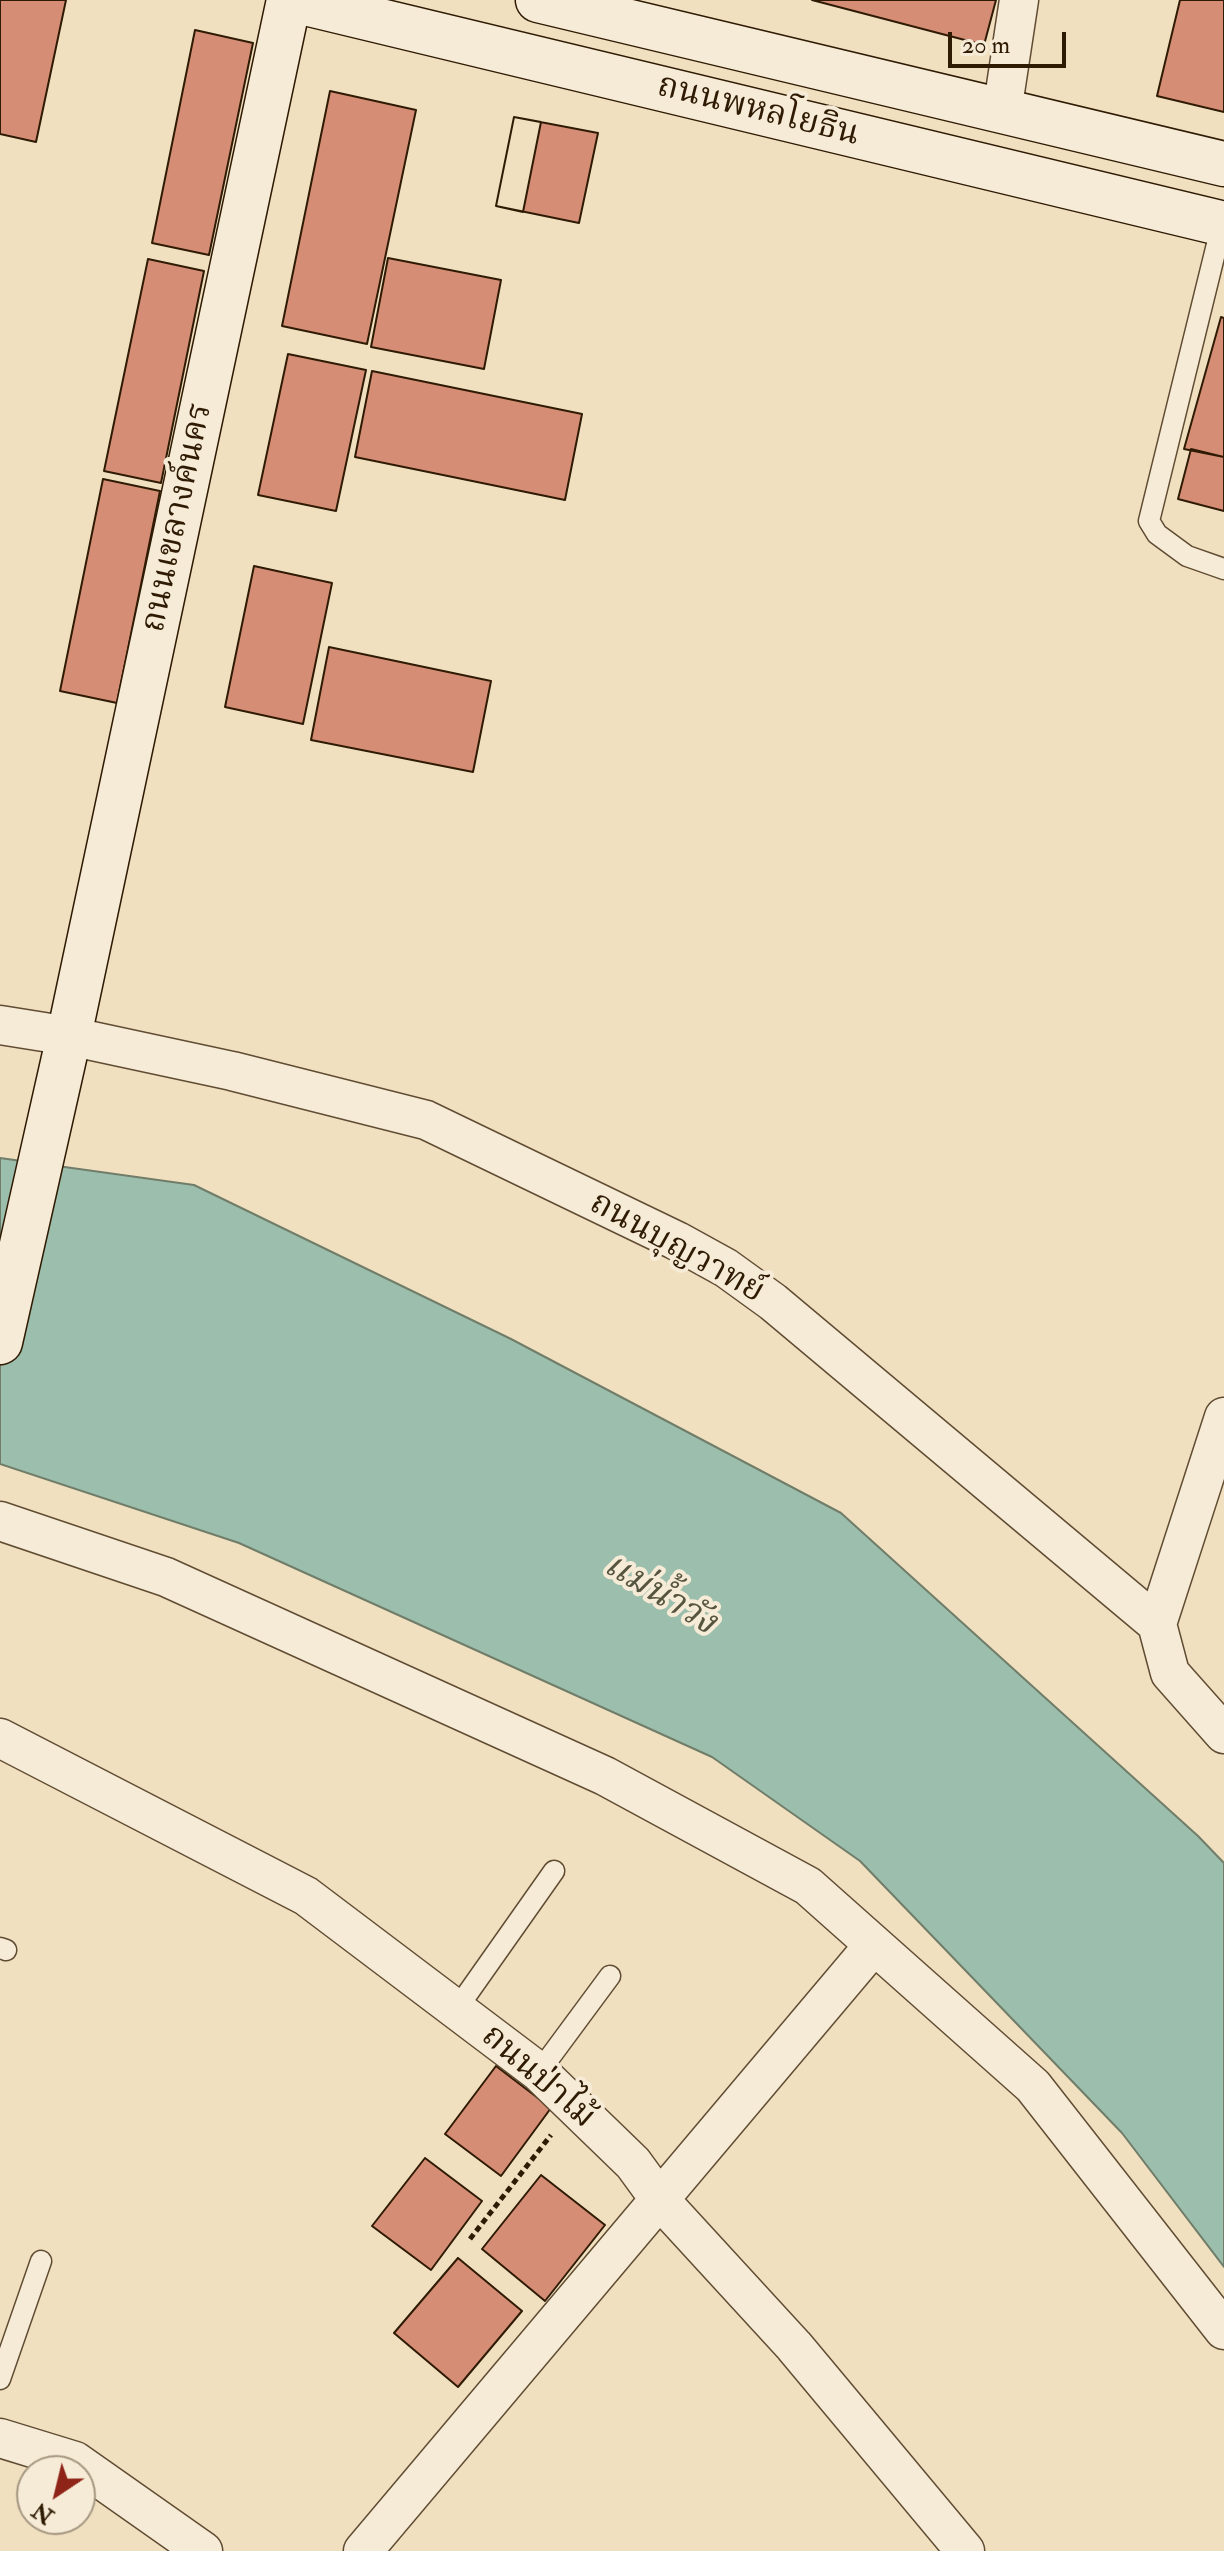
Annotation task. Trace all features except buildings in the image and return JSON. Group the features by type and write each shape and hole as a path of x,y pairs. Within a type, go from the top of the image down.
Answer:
{"main road":[{"name":"ถนนพหลโยธิน","path":"291,0 1223,224"},
{"name":"ถนนเขลางค์นคร","path":"0,1342 69,1036 291,0"},
{"name":"ถนนพหลโยธิน","path":"538,0 1224,164"},
{"path":"767,114 779,58"}],"street":[{"path":"1002,112 1019,0"},
{"name":"ถนนบุญวาทย์","path":"0,1025 69,1036 232,1071 426,1120 677,1241 726,1268 773,1302 1157,1624"},
{"path":"1224,1417 1157,1624 1170,1673 1224,1734"},
{"path":"0,1521 166,1577 605,1776 808,1886 1033,2086 1224,2330"},
{"name":"ถนนป่าไม้","path":"0,1738 306,1896 539,2072 633,2163 660,2200 794,2346 965,2551"},
{"path":"363,2551 874,1945"},
{"path":"0,2438 75,2461 203,2551"}],"lane":[{"path":"1223,224 1149,521 1157,534 1187,556 1224,569"},
{"path":"456,2010 554,1871"},
{"path":"539,2072 610,1976"},
{"path":"0,2379 41,2261"}],"path":[{"path":"470,2239 574,2106"}],"water":[{"name":"แม่น้ำวัง","path":"0,1158 194,1185 511,1339 841,1513 1198,1836 1224,1863 1224,2267 1122,2133 860,1861 712,1757 239,1543 0,1464"}]}
